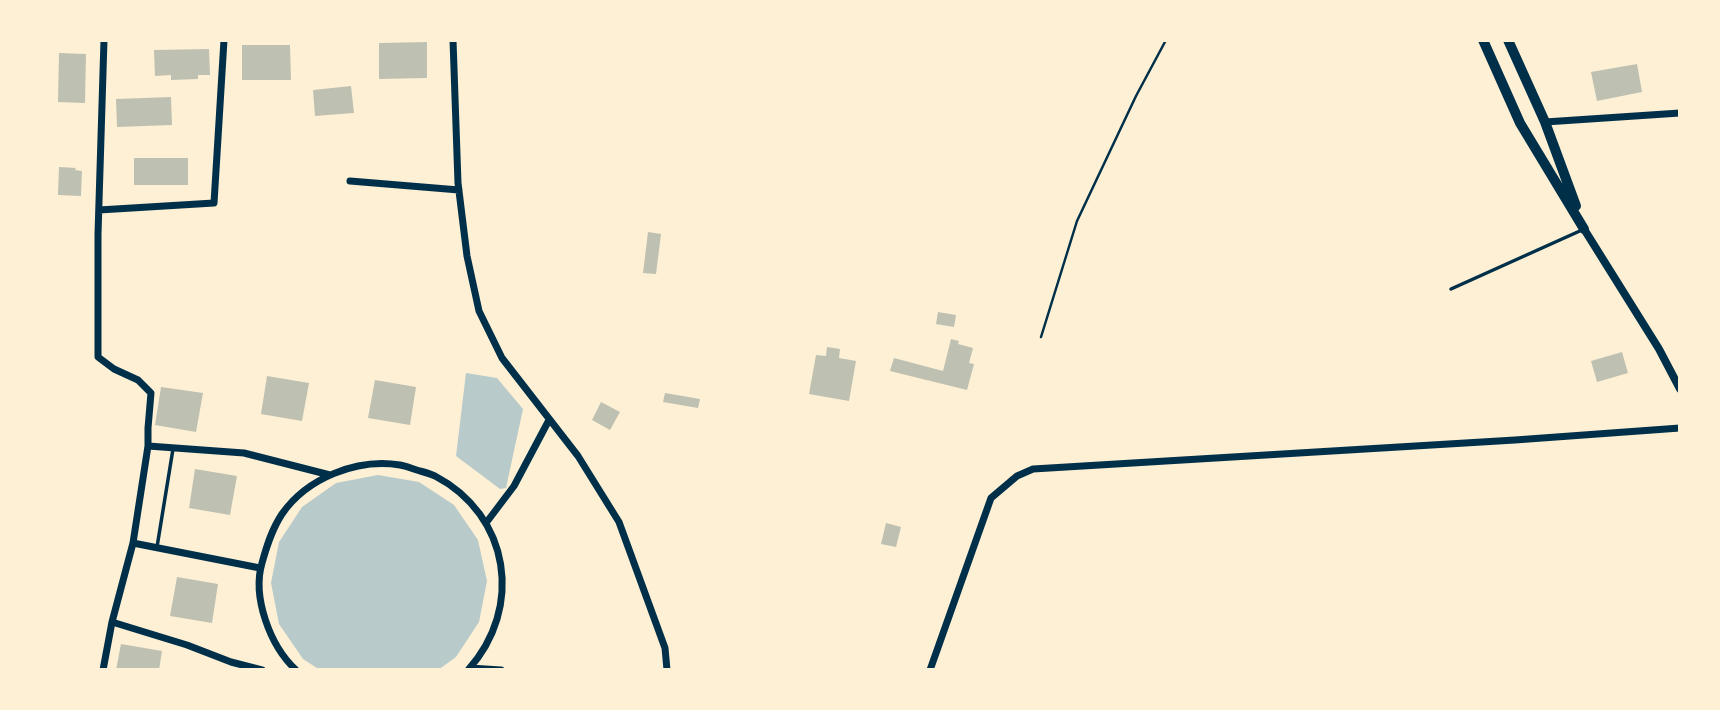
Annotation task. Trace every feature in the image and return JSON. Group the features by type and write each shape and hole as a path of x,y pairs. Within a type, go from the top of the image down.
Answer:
{"main road":[{"path":"1483,40 1520,123 1584,229"},
{"path":"1508,40 1545,122 1584,229"}],"street":[{"path":"103,670 112,622 133,542 148,446 151,393 138,380 98,358 104,40"},
{"path":"99,210 214,203 224,40"},
{"path":"453,40 459,190 467,256 479,311 502,358 578,456 619,522 666,648 667,670"},
{"path":"1545,122 1680,113"},
{"path":"350,181 459,190"},
{"path":"1584,229 1660,349 1680,389"},
{"path":"486,523 514,486 549,419"},
{"path":"930,670 991,498 1017,475 1033,469 1680,428"},
{"path":"148,446 244,453 330,475"},
{"path":"296,670 287,662 270,633 261,601 260,568 268,539 283,512 304,491 330,475 364,464 400,465 434,475 464,495 486,523 497,547 503,572 503,598 497,623 486,647 469,669"},
{"path":"133,542 260,568"},
{"path":"112,622 262,670"},
{"path":"469,669 500,670"}],"lane":[{"path":"1451,289 1584,229"},
{"path":"157,547 174,448"}],"path":[{"path":"1041,337 1077,221 1136,96 1166,40"}],"shaded area":[{"path":"466,373 497,378 523,409 506,488 500,489 456,456"},
{"path":"378,475 419,482 454,505 478,540 487,581 479,622 456,657 438,670 320,670 303,659 279,624 271,583 279,542 302,507 336,483"}],"building":[{"path":"427,42 427,78 379,79 379,43"},
{"path":"242,45 290,45 291,80 242,80"},
{"path":"209,49 210,75 198,75 198,79 171,80 171,75 155,76 154,50"},
{"path":"59,53 86,54 85,103 58,102"},
{"path":"1637,64 1642,92 1597,101 1591,72"},
{"path":"351,86 354,113 315,116 313,90"},
{"path":"171,97 172,125 117,127 116,99"},
{"path":"134,158 188,158 188,185 134,185"},
{"path":"59,167 82,171 81,196 58,195"},
{"path":"648,232 661,234 656,274 643,273"},
{"path":"938,312 956,315 954,327 936,324"},
{"path":"951,339 973,348 969,363 974,364 967,390 890,371 894,358 943,371"},
{"path":"827,347 840,349 839,358 856,361 849,401 809,394 816,355 826,356"},
{"path":"1622,352 1628,373 1597,382 1591,361"},
{"path":"267,376 309,383 302,421 261,414"},
{"path":"375,380 416,387 410,425 368,418"},
{"path":"161,387 203,393 196,432 155,425"},
{"path":"665,393 700,399 698,408 663,402"},
{"path":"601,402 620,412 610,430 592,420"},
{"path":"195,469 237,476 230,515 189,508"},
{"path":"886,523 901,527 896,547 881,544"},
{"path":"177,577 218,584 212,623 170,616"},
{"path":"121,644 162,651 159,670 116,670"}]}
